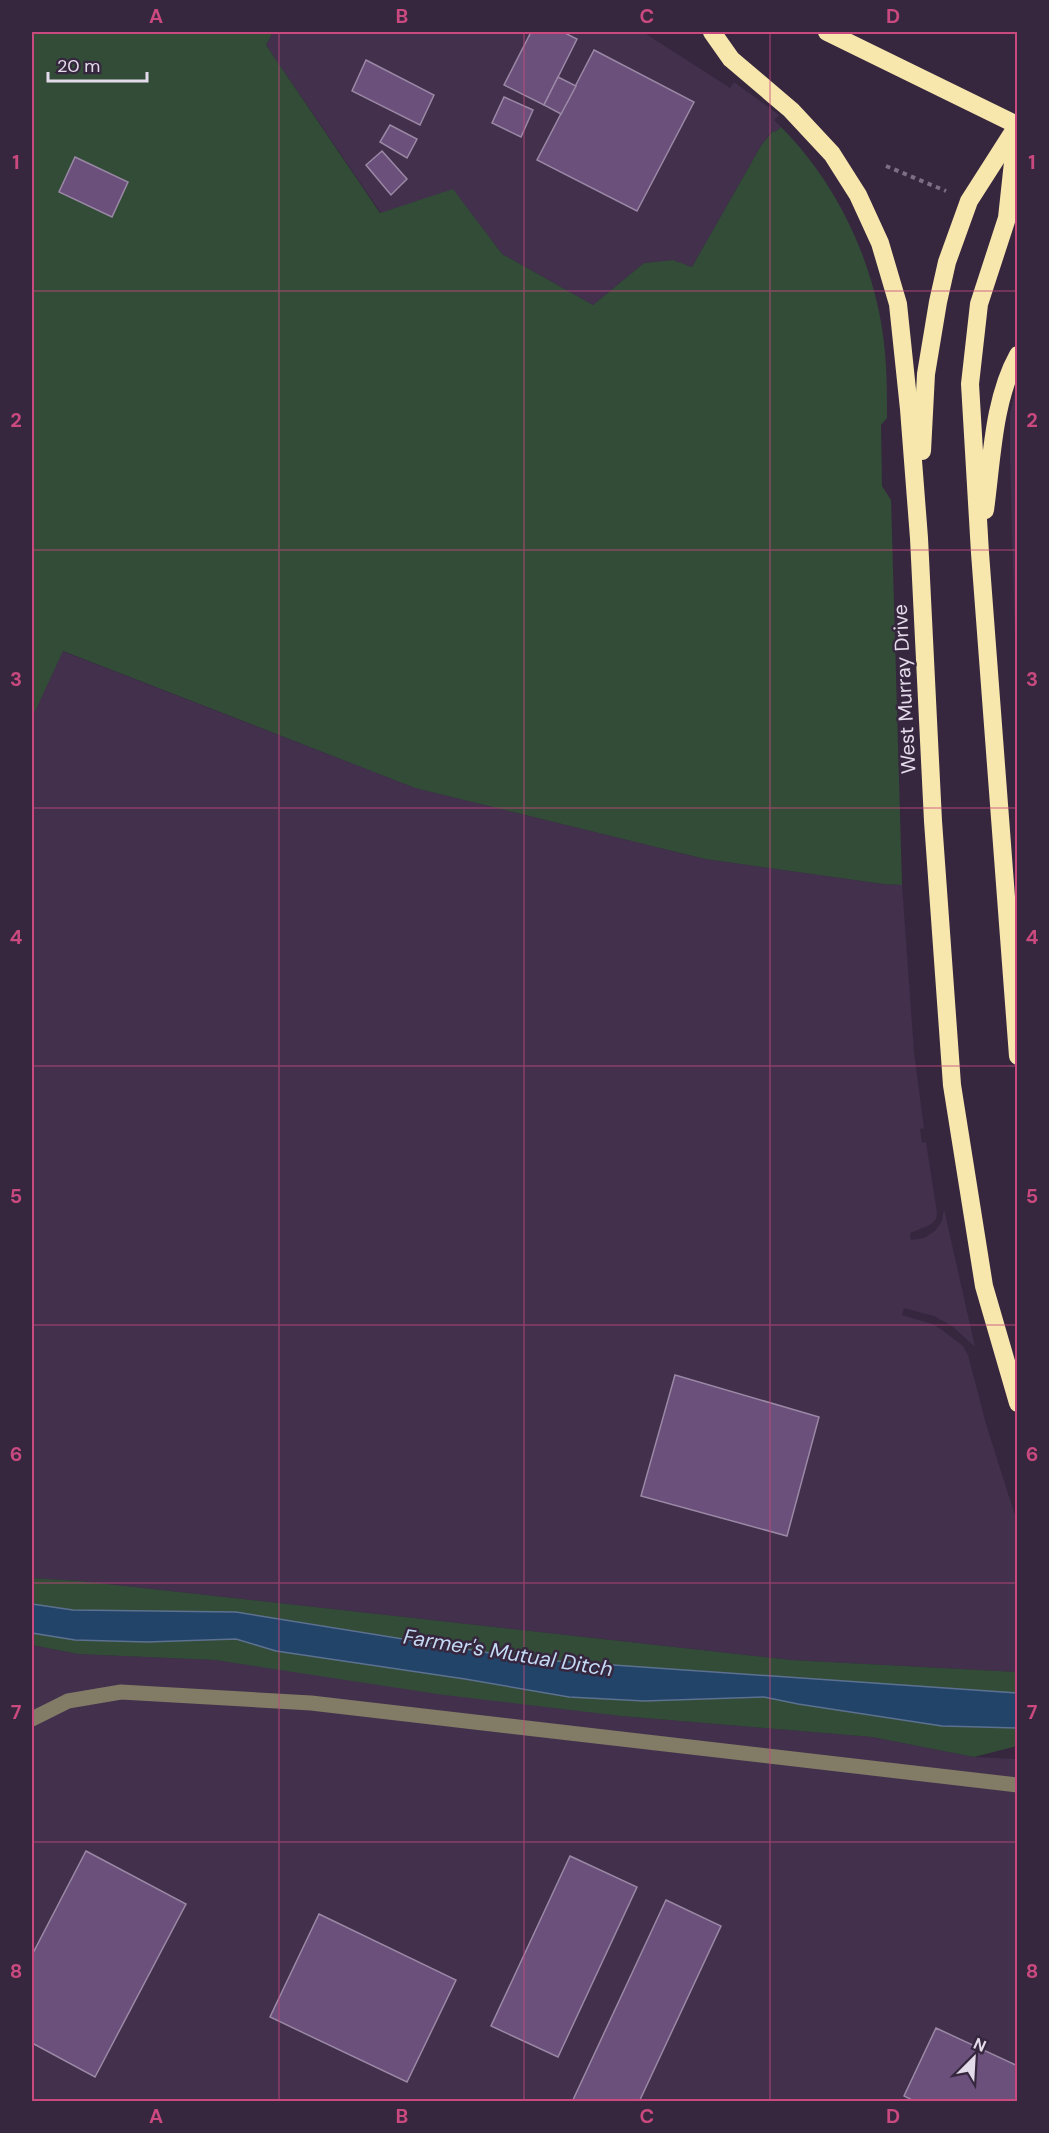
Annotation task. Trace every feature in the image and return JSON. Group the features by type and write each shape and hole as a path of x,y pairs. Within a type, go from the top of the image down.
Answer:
{"highway":[{"name":"West Murray Drive","path":"712,32 731,59 790,110 832,154 858,195 880,243 898,304 919,538 933,821 952,1085 984,1286 1017,1403"},
{"path":"827,32 1017,125"},
{"path":"919,538 926,374 943,282 959,226 969,201 1017,125"},
{"path":"1017,125 1006,218 979,304 970,384 980,553 1017,1056"},
{"path":"980,553 997,423 1007,374 1017,355"}],"lane":[{"path":"32,1719 68,1701 121,1692 311,1703 1017,1785"}],"path":[{"path":"886,166 949,192"}],"shaded area":[{"path":"273,32 643,32 730,88 734,82 779,115 774,120 781,127 775,132 772,131 762,144 692,267 673,260 644,263 593,305 502,254 453,190 381,213 266,45"},
{"path":"1017,384 1017,708 1010,414"},
{"path":"62,651 415,788 705,859 902,885 914,1052 924,1128 920,1129 922,1143 926,1142 937,1213 936,1219 930,1225 910,1233 911,1240 924,1238 935,1231 942,1221 944,1209 975,1347 952,1326 934,1316 904,1308 902,1315 932,1324 942,1330 963,1346 968,1355 986,1424 1017,1522 1017,1672 791,1660 80,1581 32,1578 32,718"},
{"path":"32,1645 78,1654 215,1660 621,1716 872,1737 974,1757 1017,1759 1017,2101 32,2101"}],"green space":[{"path":"32,32 273,32 266,45 380,213 453,189 502,254 593,305 644,263 673,260 692,267 762,144 773,131 781,127 823,178 855,237 877,301 883,334 887,418 881,425 882,486 891,500 902,885 705,859 415,788 63,651 32,718"},
{"path":"32,1578 80,1581 791,1660 1017,1672 1017,1693 527,1659 236,1612 73,1610 32,1604"},
{"path":"32,1633 75,1640 147,1642 236,1639 276,1651 569,1697 644,1701 764,1697 942,1726 1017,1728 1017,1746 974,1757 872,1737 621,1716 444,1695 215,1660 78,1654 32,1645"}],"water":[{"path":"32,1604 73,1610 236,1612 527,1659 1017,1693 1017,1728 942,1726 764,1697 644,1701 569,1697 276,1651 236,1639 147,1642 75,1640 32,1633"}],"building":[{"path":"531,32 563,32 577,39 544,105 504,85"},
{"path":"594,50 694,102 637,211 537,160"},
{"path":"366,60 434,95 420,125 352,91"},
{"path":"558,77 576,86 561,114 544,105"},
{"path":"504,97 533,110 521,137 492,123"},
{"path":"390,125 417,139 407,158 380,142"},
{"path":"382,151 407,179 391,195 366,165"},
{"path":"75,157 128,182 112,217 59,192"},
{"path":"675,1375 819,1417 787,1536 641,1496"},
{"path":"86,1851 186,1904 95,2077 32,2043 32,1955"},
{"path":"570,1856 637,1887 558,2057 491,2026"},
{"path":"666,1900 721,1926 639,2102 572,2102"},
{"path":"319,1914 456,1980 407,2082 270,2017"},
{"path":"936,2028 1018,2066 1018,2102 916,2102 904,2096"}],"water label":[{"name":"Farmer's Mutual Ditch","path":"508,1653"}]}
